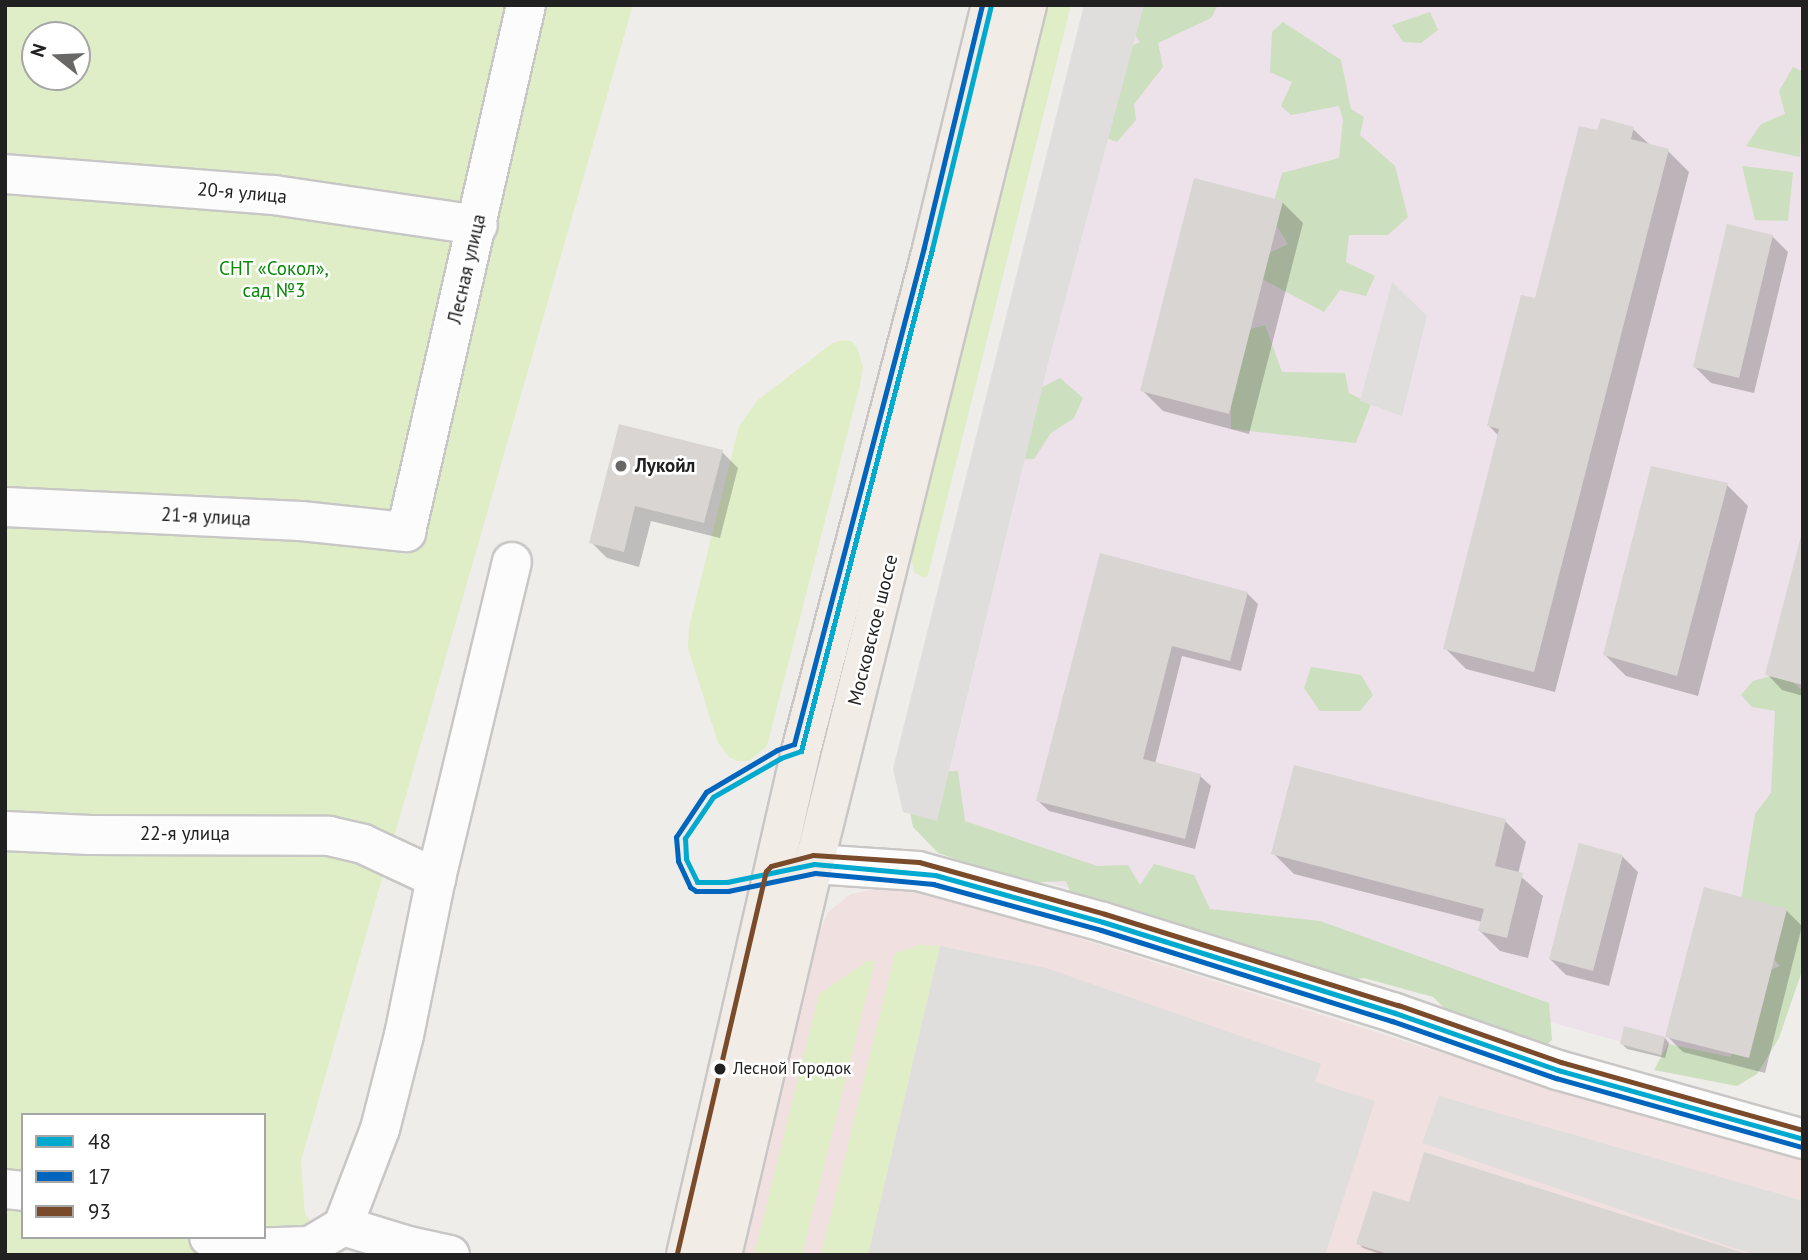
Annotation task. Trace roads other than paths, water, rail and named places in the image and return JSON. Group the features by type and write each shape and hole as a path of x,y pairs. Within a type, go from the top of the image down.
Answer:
{"main road":[{"name":"Московское шоссе","path":"686,1255 801,751 932,249 991,5"},
{"name":"Московское шоссе","path":"722,1255 814,864 1027,5"},
{"path":"774,874 814,864"}],"street":[{"name":"Лесная улица","path":"405,531 478,225 526,5"},
{"name":"20-я улица","path":"5,174 274,195 478,225"},
{"name":"21-я улица","path":"5,507 301,521 405,531"},
{"path":"216,1239 246,1248 310,1246 343,1226 380,1129 404,1035 436,878 512,562"},
{"name":"22-я улица","path":"5,831 90,835 329,836 363,844 436,878"},
{"path":"814,864 918,871 1090,918 1395,1013 1558,1070 1803,1139"},
{"path":"343,1226 450,1255"}],"place":[{"name":"Лукойл","path":"621,466"},
{"name":"Лесной Городок","path":"720,1069"}],"park label":[{"name":"СНТ «Сокол», сад №3","path":"274,280"}]}
